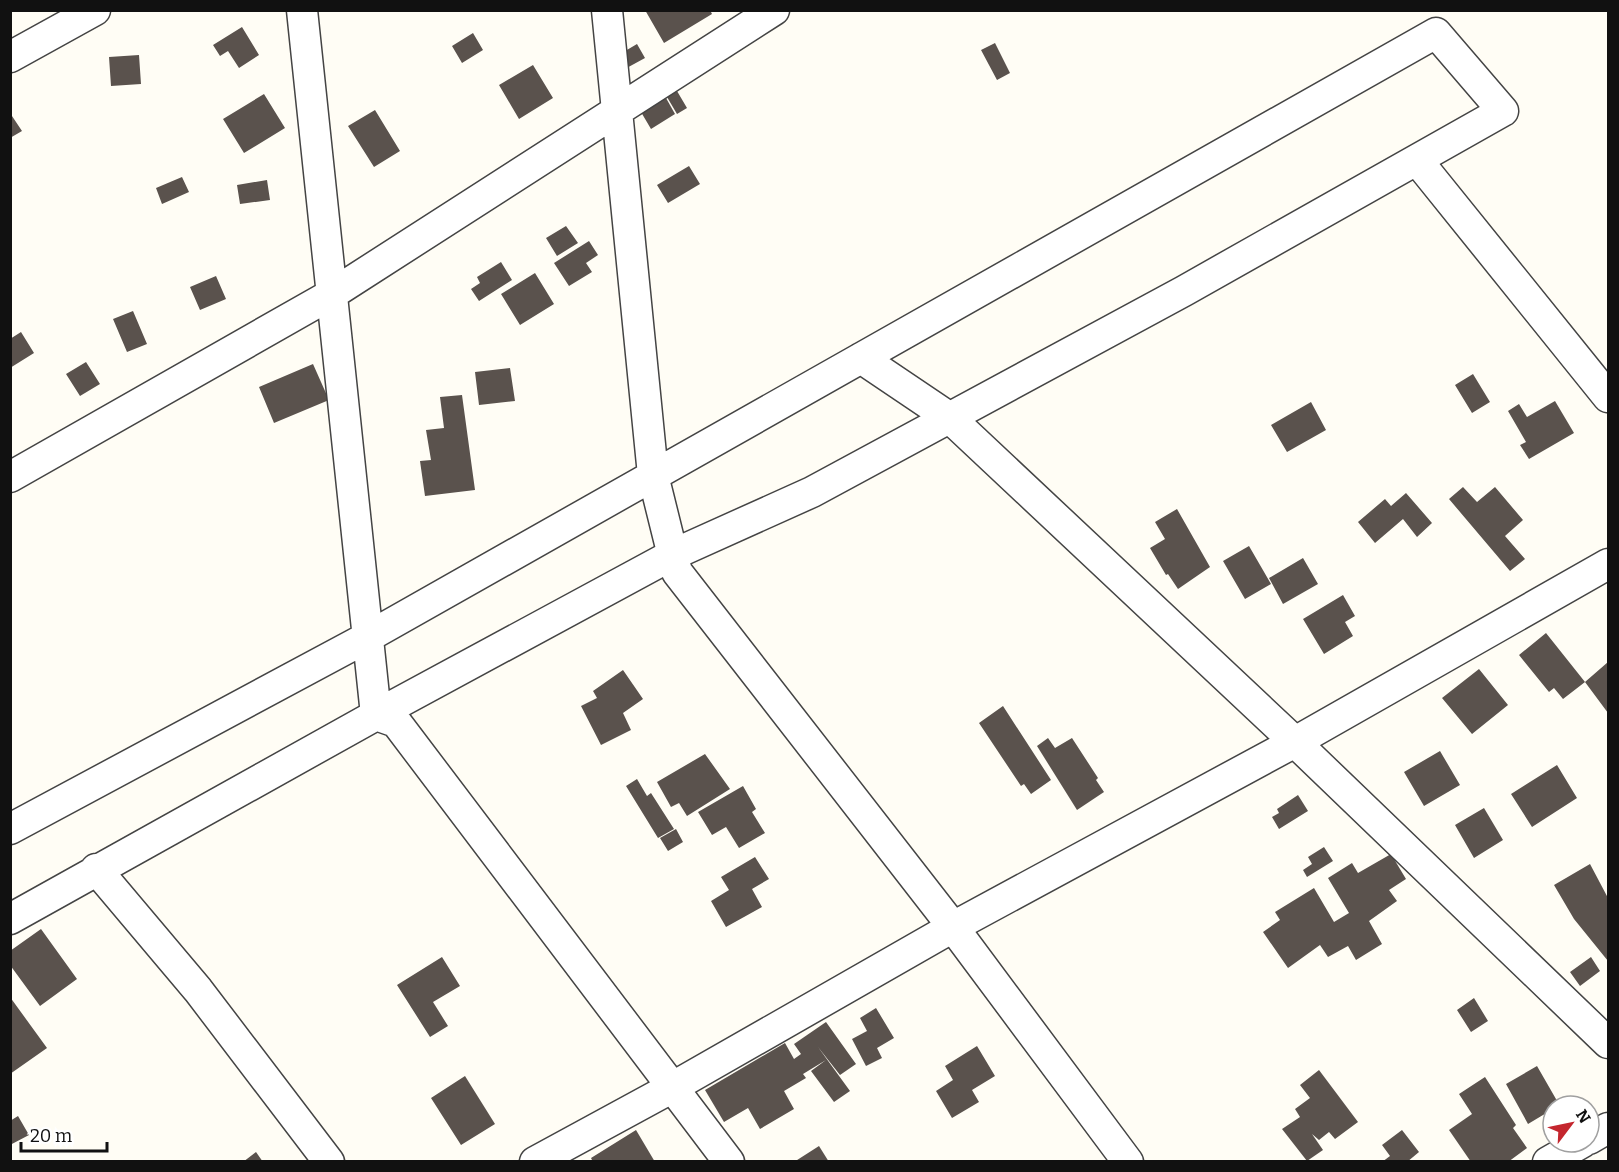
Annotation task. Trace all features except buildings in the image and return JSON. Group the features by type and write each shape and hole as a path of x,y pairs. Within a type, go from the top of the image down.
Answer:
{"street":[{"path":"10,57 95,10"},
{"path":"302,10 366,639 376,715"},
{"path":"607,10 653,475 677,572 953,927 1128,1161"},
{"path":"10,477 332,294 774,10"},
{"path":"10,829 366,639 1437,33 1503,111 1184,291 950,418 812,492 672,555 376,715 10,919"},
{"path":"1417,160 1608,397"},
{"path":"861,358 950,418 1295,742 1608,1043"},
{"path":"536,1161 673,1087 953,927 1295,742 1608,564"},
{"path":"376,715 396,722 729,1161"},
{"path":"96,870 198,990 329,1161"}]}
